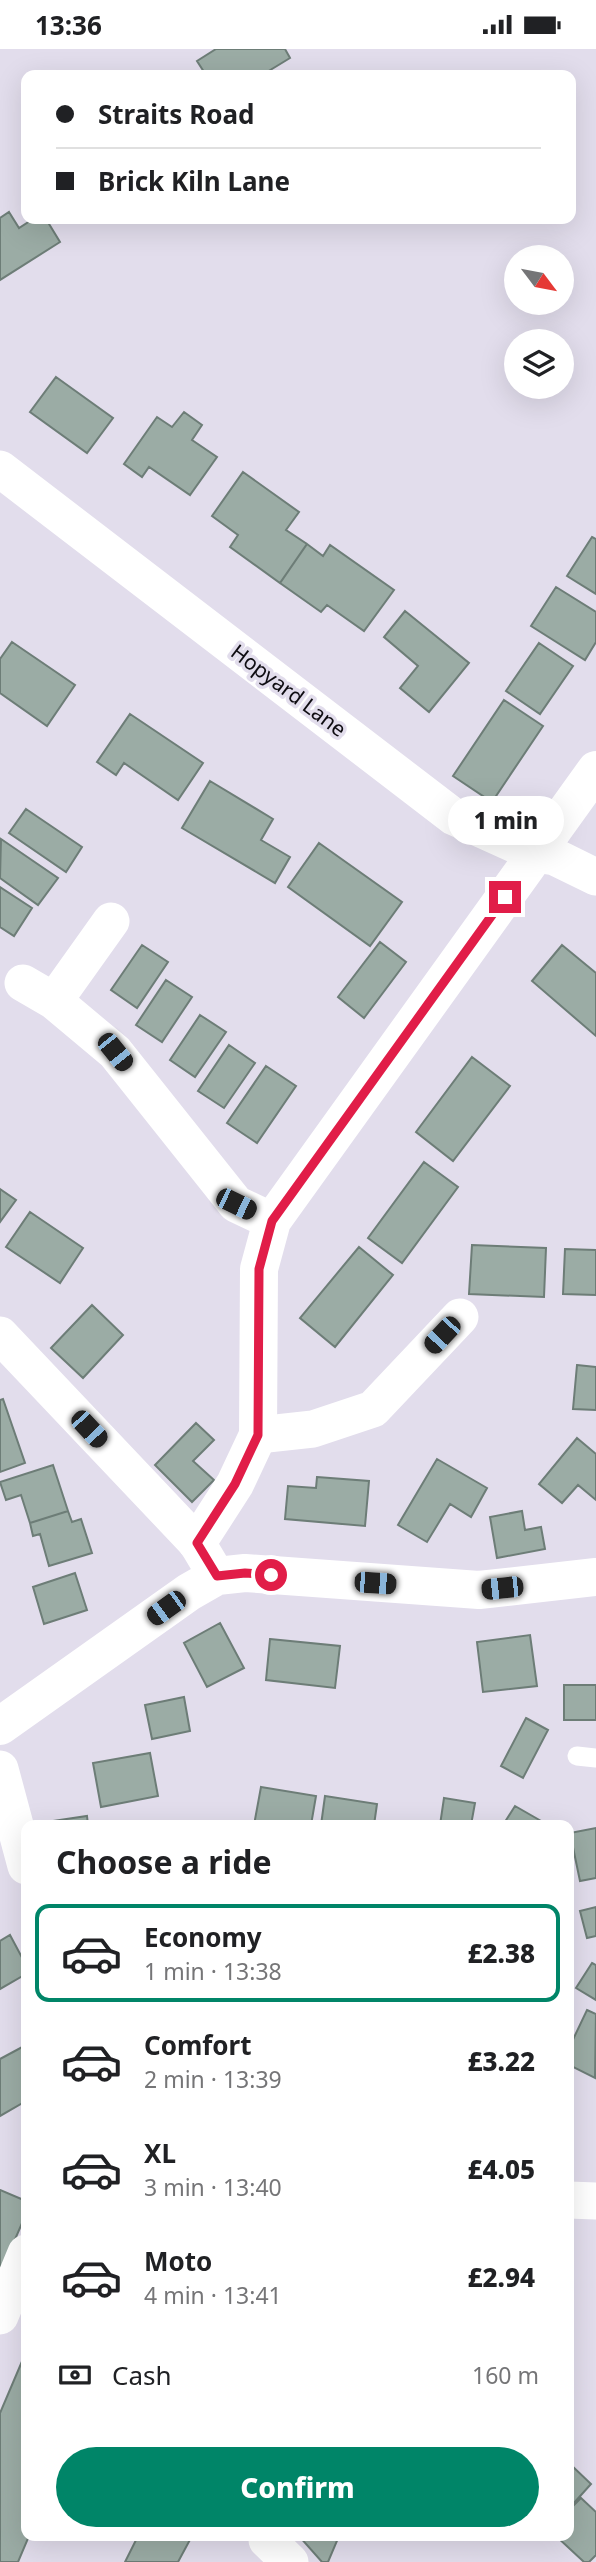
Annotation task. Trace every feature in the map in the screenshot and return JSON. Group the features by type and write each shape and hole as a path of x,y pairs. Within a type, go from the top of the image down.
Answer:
{"street":[{"name":"Hopyard Lane","path":"0,469 454,817 536,854 555,857 596,877"},
{"path":"197,1543 235,1484 258,1435 259,1269 272,1221 596,771"},
{"path":"54,1001 111,921"},
{"path":"23,983 54,1001 115,1052 236,1204 272,1221"},
{"path":"258,1435 313,1429 373,1409 460,1317"},
{"path":"0,1335 197,1543 217,1576"},
{"path":"0,1726 189,1592 217,1576 245,1573 479,1590 596,1577"},
{"path":"0,1769 21,1847"},
{"path":"574,2200 596,2201"},
{"path":"0,2316 21,2265"}],"building":[{"path":"216,49 285,49 290,58 270,70 203,70 197,61"},
{"path":"9,212 19,228 25,224 49,224 60,242 0,280 0,218"},
{"path":"56,377 113,418 87,453 30,412"},
{"path":"184,412 202,425 192,440 217,457 190,495 149,467 142,477 124,464 157,417 172,427"},
{"path":"243,472 299,512 286,530 307,544 280,583 230,547 238,535 212,516"},
{"path":"592,537 596,539 596,594 567,576"},
{"path":"307,544 323,556 330,545 394,590 364,631 327,605 321,612 280,583"},
{"path":"556,587 596,612 596,642 585,660 531,626"},
{"path":"405,611 469,663 429,712 400,688 418,666 384,637"},
{"path":"12,642 75,685 47,726 0,693 0,659"},
{"path":"539,643 573,666 540,714 506,691"},
{"path":"504,700 543,726 492,802 453,776"},
{"path":"130,714 203,763 178,800 124,763 116,775 97,762"},
{"path":"210,781 273,819 261,840 290,857 275,883 182,828"},
{"path":"26,809 82,847 66,872 9,833"},
{"path":"1,839 58,878 38,905 0,878"},
{"path":"319,843 402,902 370,946 288,887"},
{"path":"0,887 32,908 14,936 0,927"},
{"path":"380,942 406,962 364,1018 338,997"},
{"path":"142,945 168,962 137,1008 111,990"},
{"path":"562,945 596,973 596,1036 532,981"},
{"path":"166,980 192,997 162,1042 136,1025"},
{"path":"200,1015 226,1032 195,1077 170,1060"},
{"path":"229,1045 255,1063 224,1108 198,1091"},
{"path":"472,1057 510,1086 453,1161 416,1132"},
{"path":"266,1066 296,1086 257,1143 227,1123"},
{"path":"424,1162 458,1187 402,1263 368,1238"},
{"path":"0,1189 16,1200 0,1222"},
{"path":"30,1212 83,1248 60,1283 6,1247"},
{"path":"472,1245 546,1248 544,1297 469,1294"},
{"path":"359,1247 393,1275 335,1347 300,1318"},
{"path":"565,1249 596,1250 596,1295 563,1294"},
{"path":"92,1305 123,1335 83,1378 51,1348"},
{"path":"577,1365 596,1367 596,1410 573,1409"},
{"path":"3,1399 25,1463 0,1472 0,1400"},
{"path":"196,1423 214,1440 193,1461 214,1480 192,1502 155,1465"},
{"path":"577,1438 596,1454 596,1500 578,1485 562,1503 539,1484"},
{"path":"437,1459 487,1488 471,1517 450,1504 427,1542 398,1525"},
{"path":"53,1465 68,1511 30,1523 21,1495 6,1500 0,1482"},
{"path":"317,1477 369,1481 365,1526 285,1519 288,1486 316,1488"},
{"path":"68,1511 72,1522 81,1519 92,1553 49,1566 40,1534 33,1536 30,1523"},
{"path":"522,1511 525,1530 541,1527 545,1549 497,1558 490,1517"},
{"path":"75,1573 87,1610 44,1624 33,1587"},
{"path":"220,1623 244,1668 207,1687 184,1643"},
{"path":"530,1635 537,1686 483,1692 477,1642"},
{"path":"270,1639 340,1646 335,1688 266,1680"},
{"path":"564,1685 596,1685 596,1720 564,1720"},
{"path":"184,1697 190,1731 152,1739 145,1705"},
{"path":"526,1718 548,1730 523,1778 501,1766"},
{"path":"150,1753 158,1796 101,1807 93,1763"},
{"path":"261,1787 316,1796 312,1820 255,1820"},
{"path":"325,1796 377,1804 375,1820 322,1820"},
{"path":"444,1798 475,1803 472,1820 441,1820"},
{"path":"515,1806 539,1820 506,1820"},
{"path":"87,1816 87,1820 60,1820"},
{"path":"596,1828 596,1878 580,1881 574,1852 574,1832"},
{"path":"596,1907 596,1936 587,1938 580,1911"},
{"path":"10,1935 21,1956 21,1977 0,1989 0,1941"},
{"path":"592,1963 596,1965 596,2000 576,1988"},
{"path":"587,2010 596,2014 595,2078 574,2068 574,2037"},
{"path":"21,2048 21,2104 0,2116 0,2059"},
{"path":"0,2190 21,2199 21,2226 0,2274"},
{"path":"21,2364 21,2541 27,2541 18,2562 0,2562 0,2413"},
{"path":"574,2468 591,2484 574,2503"},
{"path":"581,2498 596,2512 596,2555 589,2562 584,2562 561,2541 574,2541 574,2505"},
{"path":"136,2541 189,2541 178,2562 125,2562"},
{"path":"303,2541 337,2541 328,2562 322,2562"}],"route":[{"path":"271,1575 245,1573 217,1576 197,1543 235,1484 258,1435 259,1269 272,1221 505,897"}]}
